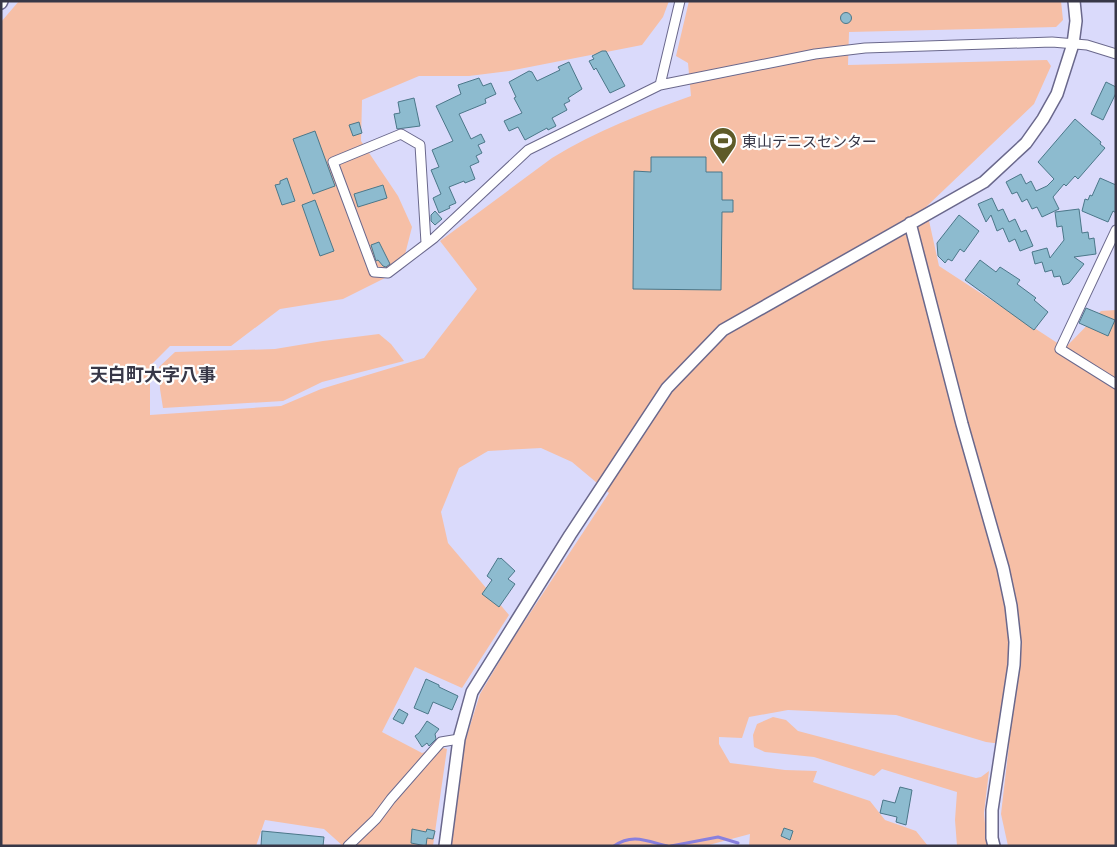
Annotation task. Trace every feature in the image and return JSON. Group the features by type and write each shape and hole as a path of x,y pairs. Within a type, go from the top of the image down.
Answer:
{"street":[{"path":"660,86 680,1"},
{"path":"445,846 459,739 472,692 570,535 667,388 723,330 910,222 984,182 1026,144 1058,94 1073,44 1076,21 1074,1"},
{"path":"426,243 420,145 401,134 334,162 374,272 388,273 426,243 528,150 660,86 845,49 1052,42 1087,45 1116,54"},
{"path":"910,222 962,424 1003,568 1011,606 1015,642 1012,687 992,810 992,838 994,846"},
{"path":"1116,230 1060,349 1116,384"},
{"path":"348,846 376,819 441,742 459,739"}],"shaded area":[{"path":"19,1 669,1 663,17 642,45 509,71 469,76 419,76 362,100 361,141 398,196 412,227 401,270 343,299 280,309 231,346 170,346 150,366 150,415 281,406 321,389 424,358 477,289 440,241 552,158 569,148 620,123 691,96 688,63 676,56 689,1 1061,1 1063,20 1056,27 849,32 848,65 1047,60 1051,66 1034,104 926,207 939,266 1065,348 1101,311 1116,310 1116,846 1008,846 1001,814 1009,745 986,742 896,715 788,710 749,717 742,738 719,737 719,744 730,763 785,770 817,771 813,782 870,801 885,820 916,831 928,846 749,846 750,834 705,846 451,846 464,745 480,694 511,642 609,493 572,462 541,448 488,451 459,468 441,512 448,543 509,615 462,688 415,667 382,732 422,753 440,747 447,749 433,846 343,846 324,829 265,820 256,846 1,846 1,22"},
{"path":"379,334 391,344 404,361 322,382 283,401 163,408 159,367 175,352 275,349"},
{"path":"773,717 786,720 798,731 976,778 989,771 984,813 987,846 957,846 955,820 957,792 882,769 874,776 814,757 765,752 754,747 753,735 757,724"}],"building":[{"path":"846,12 852,18 846,24 840,18"},
{"path":"606,51 625,86 610,93 596,68 594,70 589,61 594,59 592,56"},
{"path":"569,62 582,89 568,98 570,101 564,104 567,110 552,118 556,126 548,130 547,128 525,140 518,127 509,131 504,121 522,113 514,98 516,97 509,82 529,71 532,72 537,81 560,70 558,67"},
{"path":"479,78 483,86 491,83 496,94 485,99 486,103 459,114 471,139 481,134 485,142 478,145 482,153 476,156 479,162 470,166 475,179 449,187 456,203 439,213 433,198 441,194 431,170 439,167 432,150 453,141 436,106 461,94 458,85"},
{"path":"1106,82 1116,87 1116,93 1103,120 1091,114"},
{"path":"414,98 420,126 397,129 394,114 400,113 398,102"},
{"path":"1075,119 1101,142 1100,144 1105,148 1078,179 1075,176 1066,186 1064,184 1053,197 1059,209 1042,217 1037,207 1032,209 1027,199 1022,202 1017,192 1012,194 1006,182 1021,174 1026,184 1031,181 1036,191 1047,186 1054,179 1038,162"},
{"path":"359,122 362,133 353,136 349,125"},
{"path":"315,131 335,186 313,194 293,139"},
{"path":"651,157 706,157 706,172 722,172 722,200 733,200 733,212 722,212 721,290 633,289 634,171 651,172"},
{"path":"287,178 295,201 282,205 275,185 280,184 280,181"},
{"path":"1100,178 1116,185 1116,213 1113,211 1108,222 1082,211 1085,199 1088,200 1090,195 1092,196"},
{"path":"383,185 387,198 358,207 354,194"},
{"path":"992,198 998,211 1003,209 1009,222 1015,219 1021,232 1026,230 1033,246 1020,251 1015,239 1009,242 1003,228 997,231 991,215 986,222 978,204"},
{"path":"315,200 334,251 320,256 302,205"},
{"path":"1079,209 1082,233 1088,232 1089,239 1094,238 1096,254 1074,257 1084,264 1069,283 1063,285 1060,276 1054,277 1052,270 1045,272 1042,262 1035,264 1032,252 1047,248 1050,258 1064,240 1062,226 1057,227 1055,212"},
{"path":"435,211 442,219 435,225 431,221 431,215"},
{"path":"959,215 979,231 964,252 960,249 952,261 948,259 945,263 938,256 937,243"},
{"path":"379,242 390,264 386,267 378,260 376,261 371,245"},
{"path":"980,260 996,272 1000,267 1020,280 1017,284 1036,298 1034,300 1048,312 1034,330 965,280"},
{"path":"1086,308 1115,320 1108,336 1079,323"},
{"path":"498,558 501,558 515,571 508,579 515,584 499,607 482,594 492,580 487,576"},
{"path":"426,679 458,696 452,710 433,702 428,714 414,708"},
{"path":"399,709 408,714 403,724 393,719"},
{"path":"427,721 439,729 435,734 436,739 429,746 427,743 422,747 415,736"},
{"path":"900,787 912,790 906,825 896,822 897,817 880,813 883,800 895,803"},
{"path":"784,828 793,831 790,840 781,836"},
{"path":"412,829 426,832 427,829 435,831 433,839 427,838 426,846 411,843"},
{"path":"262,831 324,837 323,846 261,846"}],"waterway":[{"path":"671,846 718,837 738,843"},
{"path":"614,846 633,839 646,840 667,846"}],"place":[{"name":"東山テニスセンター","path":"723,165"}],"district":[{"name":"天白町大字八事","path":"153,375"}]}
